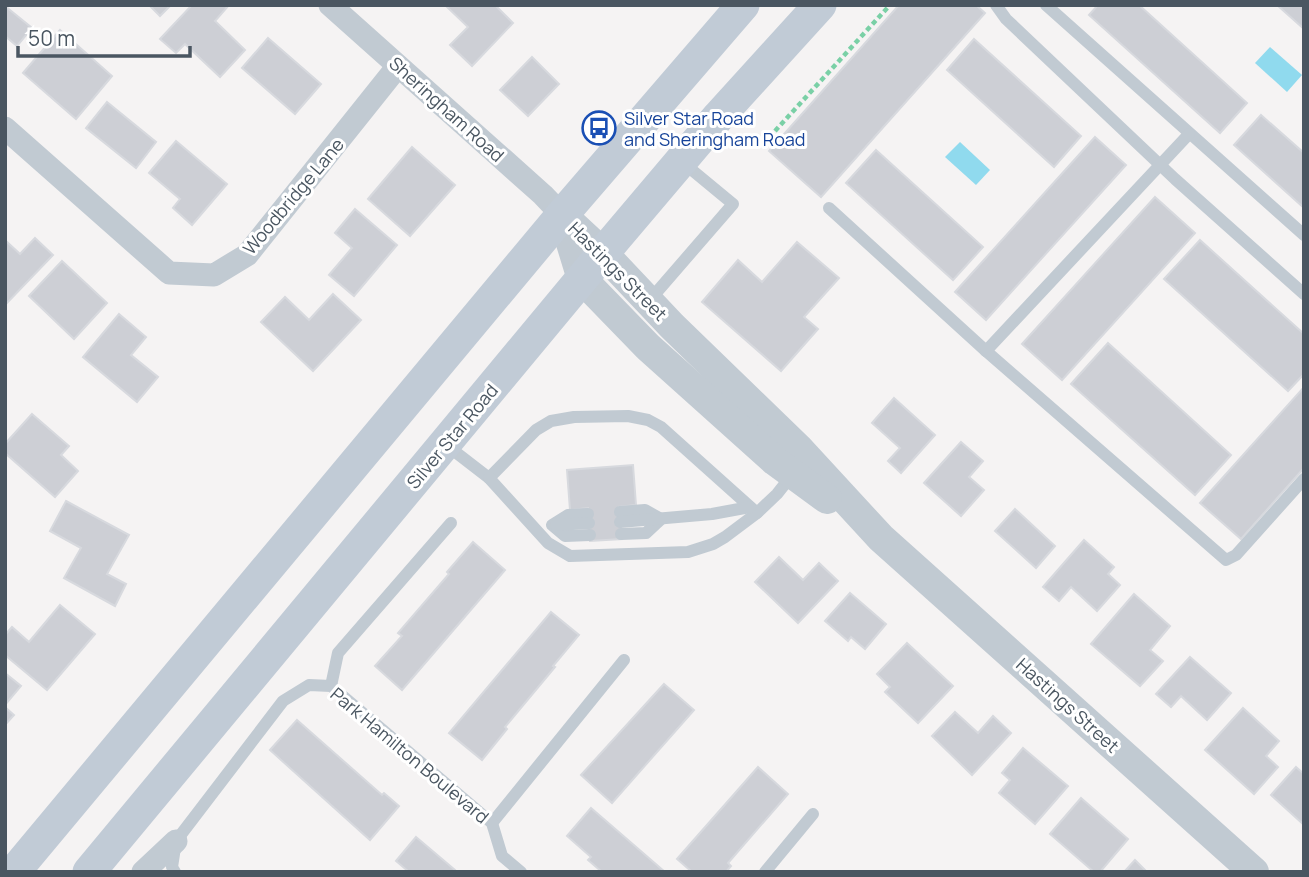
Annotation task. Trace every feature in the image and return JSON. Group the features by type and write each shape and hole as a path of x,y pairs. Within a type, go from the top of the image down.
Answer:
{"main road":[{"path":"14,872 562,215 743,5"},
{"name":"Silver Star Road","path":"89,872 603,253 719,116 820,5"},
{"path":"42,872 62,848 99,769"}],"street":[{"name":"Sheringham Road","path":"330,5 562,215"},
{"name":"Woodbridge Lane","path":"5,128 169,274 214,275 247,255 398,66"},
{"name":"Hastings Street","path":"562,215 798,448 881,538 1254,872"},
{"name":"Hastings Street","path":"562,215 582,279 648,346 775,461 881,538"},
{"name":"Park Hamilton Boulevard","path":"144,872 176,841"}],"lane":[{"path":"996,5 1006,19 1161,165 1304,295"},
{"path":"1046,5 1304,235"},
{"path":"986,351 1189,134"},
{"path":"649,301 733,204 681,161"},
{"path":"829,208 986,351 1226,561 1236,555 1304,479"},
{"path":"489,478 536,430 551,421 575,417 636,416 661,427 753,510"},
{"path":"445,443 489,478 548,543 570,556 688,552 713,544 753,510 777,494 793,474"},
{"path":"620,523 753,510"},
{"path":"331,686 338,653 451,523"},
{"path":"531,524 589,524"},
{"path":"492,823 624,660"},
{"name":"Park Hamilton Boulevard","path":"176,841 283,701 309,685 331,686 492,823 502,856 521,872"},
{"path":"765,872 813,814"},
{"path":"175,872 172,867 176,841"}],"path":[{"path":"775,131 890,5"}],"water":[{"path":"1270,47 1302,75 1287,92 1255,63"},
{"path":"960,142 990,170 976,185 945,157"}],"building":[{"path":"149,5 171,5 160,16"},
{"path":"192,5 229,5 215,21 245,50 220,77 185,44 176,53 160,39"},
{"path":"445,5 495,5 513,23 472,66 450,45 468,27"},
{"path":"899,5 976,5 985,13 821,197 769,151"},
{"path":"1098,5 1139,5 1247,103 1220,133 1089,15"},
{"path":"1277,5 1304,5 1304,29"},
{"path":"5,6 32,28 17,46 5,36"},
{"path":"60,30 112,76 76,119 23,73"},
{"path":"268,38 321,84 295,114 242,68"},
{"path":"974,39 1081,136 1054,167 947,70"},
{"path":"532,57 559,84 528,116 500,90"},
{"path":"107,102 156,142 136,168 86,128"},
{"path":"1261,115 1304,153 1304,208 1234,145"},
{"path":"1095,137 1126,165 986,320 955,292"},
{"path":"176,141 227,184 192,225 173,208 180,199 149,173"},
{"path":"412,147 455,185 410,236 368,199"},
{"path":"876,150 983,247 953,280 846,183"},
{"path":"1155,197 1195,233 1062,380 1022,344"},
{"path":"355,209 397,245 354,296 329,275 352,248 335,233"},
{"path":"35,238 53,255 5,305 5,240 20,254"},
{"path":"1200,240 1304,334 1304,374 1288,391 1164,279"},
{"path":"797,242 839,278 804,317 818,329 781,371 702,302 738,260 762,282"},
{"path":"62,261 107,303 74,339 29,296"},
{"path":"333,294 361,320 313,371 261,322 285,297 309,320"},
{"path":"119,314 146,337 131,355 158,377 137,402 83,357"},
{"path":"1108,343 1231,455 1195,495 1071,384"},
{"path":"1304,387 1304,468 1241,539 1200,503"},
{"path":"894,398 935,435 901,473 888,461 900,448 872,423"},
{"path":"32,414 69,446 61,455 78,471 55,497 5,453 5,444"},
{"path":"961,442 983,461 969,477 984,490 961,516 924,483"},
{"path":"633,465 636,505 619,507 622,539 590,541 588,508 570,510 567,470"},
{"path":"66,501 129,535 107,574 126,584 115,606 64,578 81,548 50,531"},
{"path":"1015,509 1055,546 1036,568 995,531"},
{"path":"1084,540 1114,567 1108,574 1120,585 1097,611 1071,587 1059,601 1043,587"},
{"path":"473,542 505,570 402,690 375,666 402,636 398,633"},
{"path":"779,557 803,580 819,563 838,581 798,623 755,582"},
{"path":"850,593 886,624 865,649 851,637 848,641 825,621"},
{"path":"1134,594 1170,626 1150,650 1163,661 1140,686 1091,644"},
{"path":"60,605 95,634 47,690 5,655 5,635 12,627 29,642"},
{"path":"551,612 579,635 482,760 449,733"},
{"path":"907,643 953,686 918,723 885,692 890,687 877,674"},
{"path":"1190,657 1231,693 1207,720 1181,696 1171,707 1156,694"},
{"path":"5,673 21,686 5,705"},
{"path":"664,684 694,710 612,803 581,775"},
{"path":"5,707 14,715 5,725"},
{"path":"1243,708 1279,741 1266,756 1278,767 1254,794 1205,750"},
{"path":"955,712 978,733 993,716 1011,733 972,775 932,736"},
{"path":"297,720 382,795 384,793 399,806 370,840 270,750"},
{"path":"1023,748 1068,786 1035,824 999,793 1010,780 1002,773"},
{"path":"758,767 788,794 728,863 731,866 726,872 692,872 677,859"},
{"path":"1296,767 1304,774 1304,825 1271,795"},
{"path":"1081,798 1128,839 1100,872 1094,872 1050,834"},
{"path":"591,808 665,872 602,872 588,860 591,857 567,836"},
{"path":"416,837 455,870 454,872 409,872 396,861"},
{"path":"1135,860 1147,872 1124,872"}],"place":[{"name":"Silver Star Road and Sheringham Road","path":"599,128"}]}
